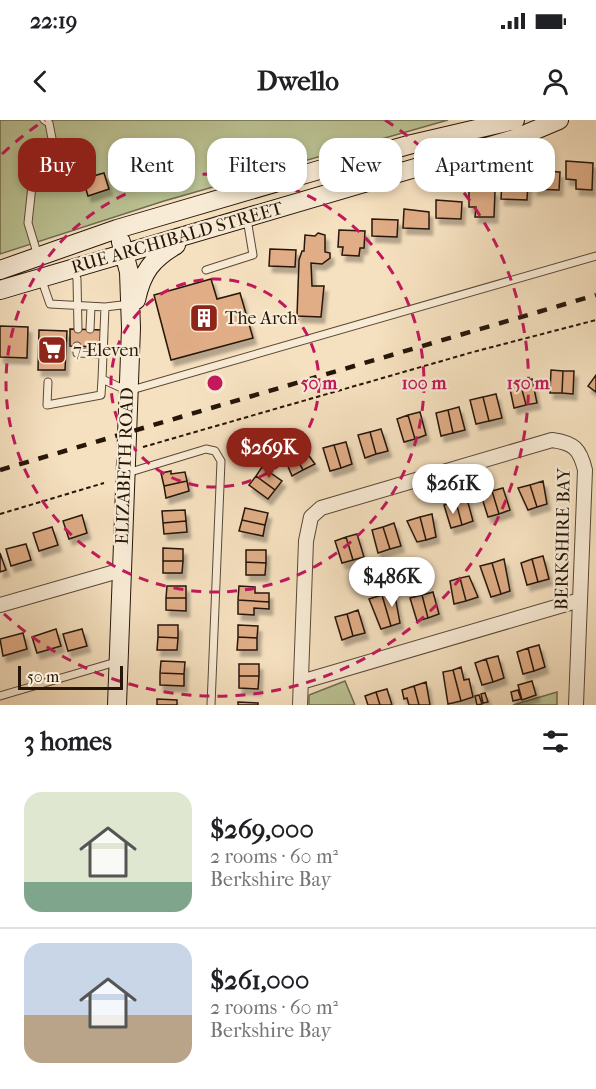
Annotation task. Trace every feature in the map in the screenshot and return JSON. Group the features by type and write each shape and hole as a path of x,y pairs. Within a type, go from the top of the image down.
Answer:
{"main road":[{"name":"RUE ARCHIBALD STREET","path":"0,270 117,230 412,144 515,120"},
{"name":"RUE ARCHIBALD STREET","path":"0,290 514,139 559,120"},
{"name":"ELIZABETH ROAD","path":"117,230 126,254 130,304 117,705"},
{"path":"130,328 142,277 152,260 200,230"}],"street":[{"name":"BERKSHIRE BAY","path":"300,705 306,541 311,517 321,508 552,441 567,442 577,450 585,470 576,705"},
{"path":"0,605 122,570"},
{"path":"301,682 580,600"}],"lane":[{"path":"38,256 28,223 32,186 55,154 48,123 44,120"},
{"path":"206,270 253,255 246,217"},
{"path":"102,379 128,391 596,256"},
{"path":"73,268 77,279 78,329"},
{"path":"41,278 50,304 105,307 130,304"},
{"path":"90,329 91,307"},
{"path":"48,382 48,405 101,395 105,307"},
{"path":"77,346 77,353 89,350 103,354"},
{"path":"125,473 206,449 216,451 221,461 211,705"},
{"path":"0,696 118,662"}],"path":[{"path":"143,447 409,370 596,320"},
{"path":"0,514 104,483"}],"green space":[{"path":"0,120 448,120 385,138 319,138 319,157 307,160 307,138 207,138 207,189 0,254"},
{"path":"345,681 355,705 309,705 309,695"},
{"path":"557,692 557,705 513,705"}],"building":[{"path":"566,161 593,163 592,190 576,189 576,180 566,179"},
{"path":"555,172 560,172 559,190 555,190"},
{"path":"104,173 108,189 88,196 87,192 96,192 96,175"},
{"path":"469,192 495,192 494,217 475,217 476,207 469,207"},
{"path":"501,192 527,192 527,200 501,199"},
{"path":"436,200 462,202 461,219 436,218"},
{"path":"404,209 429,212 429,229 403,228"},
{"path":"372,219 398,220 397,237 372,236"},
{"path":"339,230 365,231 364,248 360,248 359,256 342,255 343,247 338,247"},
{"path":"318,233 325,235 325,252 330,253 330,258 322,264 311,263 312,286 324,286 321,317 297,316 299,260 304,251 305,235 315,236"},
{"path":"270,249 296,250 295,267 269,266"},
{"name":"The Arch","path":"211,279 217,299 240,293 253,338 171,360 154,295"},
{"path":"0,326 28,327 27,358 0,357"},
{"path":"70,329 103,330 102,347 70,346"},
{"name":"7-Eleven","path":"39,330 67,331 65,370 38,370"},
{"path":"551,370 563,371 562,393 550,393"},
{"path":"563,371 574,371 573,394 562,393"},
{"path":"596,375 596,392 588,386"},
{"path":"532,379 537,403 526,405 520,382"},
{"path":"520,382 526,405 514,408 509,384"},
{"path":"496,394 502,418 489,421 483,397"},
{"path":"483,397 489,421 476,424 470,400"},
{"path":"459,407 465,430 453,433 448,410"},
{"path":"448,410 453,433 441,436 436,413"},
{"path":"420,412 426,435 415,439 408,415"},
{"path":"408,415 415,439 404,442 397,419"},
{"path":"381,429 388,451 376,454 370,432"},
{"path":"370,432 376,454 365,458 358,435"},
{"path":"346,442 352,464 341,468 334,445"},
{"path":"301,445 315,464 303,470 292,449"},
{"path":"334,445 341,468 330,471 323,448"},
{"path":"292,449 303,470 292,476 283,454"},
{"path":"262,467 282,481 275,490 256,476"},
{"path":"171,471 171,474 185,472 187,481 164,486 161,473"},
{"path":"256,476 275,490 268,499 249,485"},
{"path":"187,481 189,491 166,498 164,486"},
{"path":"543,481 547,504 537,507 530,485"},
{"path":"530,485 537,507 528,510 518,488"},
{"path":"503,488 510,510 499,514 492,491"},
{"path":"492,491 499,514 488,517 481,495"},
{"path":"467,499 473,521 462,525 456,502"},
{"path":"456,502 462,525 451,528 444,505"},
{"path":"245,508 268,513 265,525 242,520"},
{"path":"185,510 186,521 163,523 162,511"},
{"path":"432,514 436,537 426,540 420,517"},
{"path":"82,515 87,533 69,539 63,521"},
{"path":"420,517 426,540 417,542 407,521"},
{"path":"242,520 265,525 263,536 239,531"},
{"path":"186,521 187,532 164,534 163,523"},
{"path":"394,523 401,546 390,549 383,527"},
{"path":"52,527 58,545 39,551 33,533"},
{"path":"383,527 390,549 378,553 372,530"},
{"path":"357,534 364,557 353,560 346,537"},
{"path":"346,537 353,560 342,563 335,541"},
{"path":"26,544 31,560 11,566 6,549"},
{"path":"163,548 183,549 183,561 163,561"},
{"path":"246,550 266,550 266,563 246,562"},
{"path":"0,553 6,570 0,572"},
{"path":"543,556 549,579 538,582 532,559"},
{"path":"504,559 510,591 501,594 492,563"},
{"path":"532,559 538,582 527,585 521,563"},
{"path":"163,561 183,561 182,573 163,573"},
{"path":"246,562 266,563 265,575 246,575"},
{"path":"492,563 501,594 491,597 480,566"},
{"path":"469,576 478,597 466,601 460,578"},
{"path":"460,578 466,601 454,604 450,581"},
{"path":"167,586 186,586 186,598 166,598"},
{"path":"239,586 255,587 255,593 269,593 269,602 238,600"},
{"path":"394,591 400,623 391,626 382,595"},
{"path":"433,592 439,614 428,618 422,595"},
{"path":"382,595 391,626 381,629 369,599"},
{"path":"422,595 428,618 417,621 410,598"},
{"path":"166,598 186,598 186,611 166,610"},
{"path":"238,600 269,602 269,609 254,608 254,615 238,614"},
{"path":"358,610 365,633 353,636 347,614"},
{"path":"347,614 353,636 342,640 335,617"},
{"path":"158,625 178,625 178,638 158,637"},
{"path":"238,625 258,626 257,638 238,637"},
{"path":"56,629 61,646 37,653 32,637"},
{"path":"82,629 87,646 68,651 63,634"},
{"path":"23,633 27,649 3,656 0,639"},
{"path":"158,637 178,638 177,650 157,650"},
{"path":"238,637 257,638 257,650 237,650"},
{"path":"539,645 545,667 534,671 528,648"},
{"path":"528,648 534,671 523,674 517,652"},
{"path":"498,656 504,678 493,682 486,659"},
{"path":"486,659 493,682 482,685 475,663"},
{"path":"161,661 185,662 184,674 160,673"},
{"path":"239,664 259,664 259,676 239,676"},
{"path":"461,667 464,680 469,679 473,697 461,701 453,670"},
{"path":"453,670 461,701 448,704 443,672"},
{"path":"160,673 184,674 184,686 160,685"},
{"path":"239,676 259,676 258,689 239,688"},
{"path":"532,681 536,695 522,700 518,685"},
{"path":"426,682 430,705 419,705 414,686"},
{"path":"414,686 419,705 409,705 407,698 404,699 402,690"},
{"path":"387,689 392,705 380,705 376,692"},
{"path":"518,690 521,699 513,701 511,692"},
{"path":"376,692 380,705 368,705 365,696"},
{"path":"485,693 488,702 483,703 481,694"},
{"path":"479,695 482,704 477,705 475,696"},
{"path":"157,699 177,700 177,705 157,705"},
{"path":"238,702 258,703 258,705 238,705"}],"railway":[{"path":"0,470 596,295"}],"place":[{"name":"The Arch","path":"204,318"},
{"name":"7-Eleven","path":"52,350"}]}
